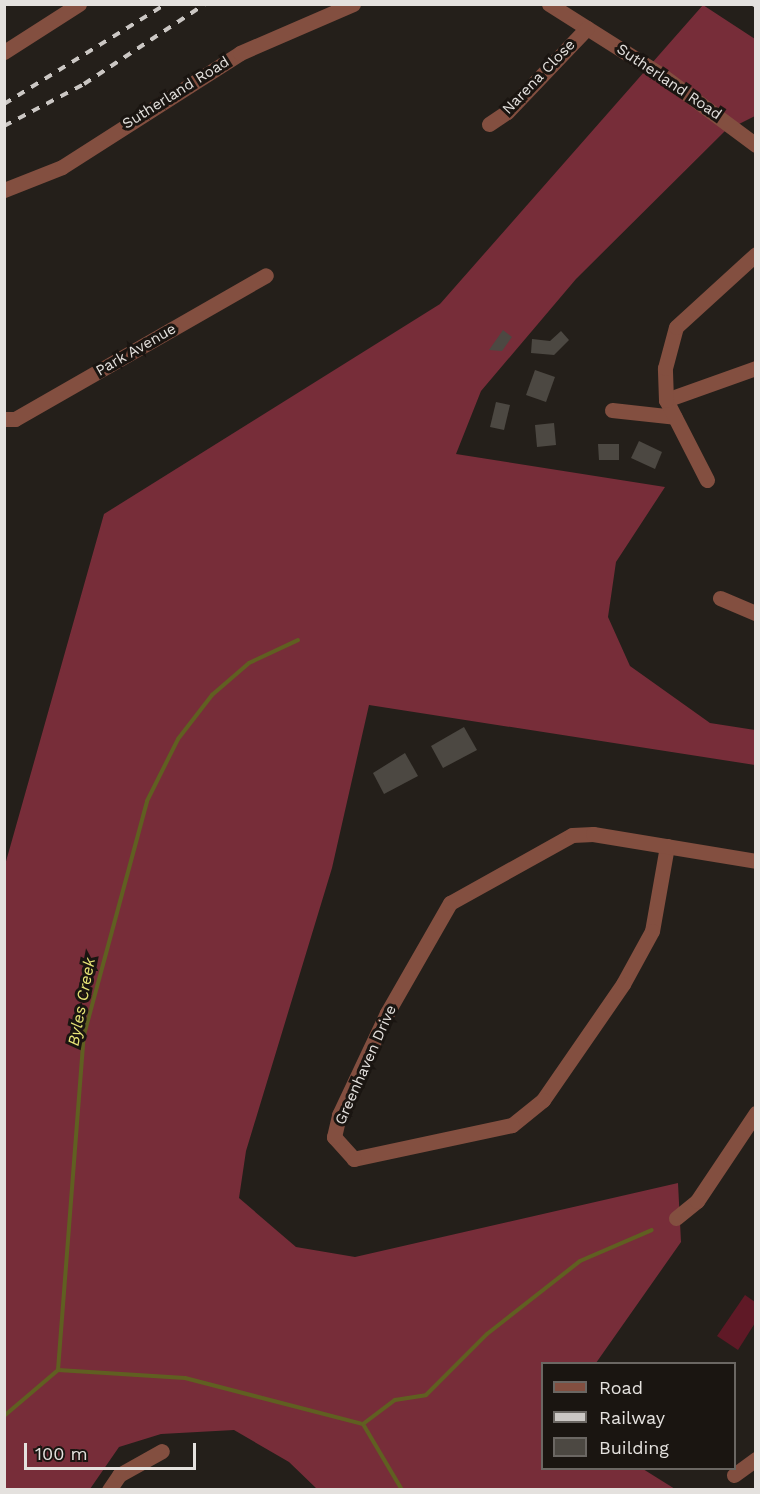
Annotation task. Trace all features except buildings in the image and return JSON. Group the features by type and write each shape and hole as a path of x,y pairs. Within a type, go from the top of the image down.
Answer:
{"street":[{"path":"4,52 79,4"},
{"name":"Sutherland Road","path":"4,190 62,168 240,53 353,4"},
{"name":"Sutherland Road","path":"549,4 756,145"},
{"name":"Narena Close","path":"489,124 507,112 587,28"},
{"path":"707,480 666,400 664,368 676,327 756,254"},
{"name":"Park Avenue","path":"4,419 15,419 266,275"},
{"path":"666,400 756,368"},
{"path":"612,410 675,417"},
{"path":"720,598 756,613"},
{"name":"Greenhaven Drive","path":"667,846 652,931 623,984 543,1100 512,1125 354,1159 334,1137 339,1115 387,1013 450,903 572,835 667,846 756,861"},
{"path":"676,1218 697,1201 756,1113"},
{"path":"109,1490 119,1475 162,1451"},
{"path":"734,1475 756,1459"}],"shaded area":[{"path":"703,5 755,39 755,116 725,131 576,279 481,391 456,454 665,487 616,562 608,617 630,666 710,723 755,730 755,765 369,705 332,868 246,1151 239,1198 296,1247 355,1257 678,1183 681,1242 597,1362 541,1362 541,1470 645,1470 675,1489 317,1489 289,1462 234,1430 161,1434 119,1447 90,1489 5,1490 5,865 104,514 440,304"},
{"path":"745,1295 755,1302 755,1323 738,1350 717,1336"}],"waterway":[{"name":"Byles Creek","path":"4,1416 58,1370 84,1035 147,801 178,739 212,695 249,663 298,640"},
{"path":"363,1424 395,1400 426,1395 487,1334 580,1261 652,1230"},
{"path":"58,1370 185,1378 363,1424 402,1490"}],"railway":[{"path":"4,104 166,4"},
{"path":"4,126 84,84 205,4"}]}
